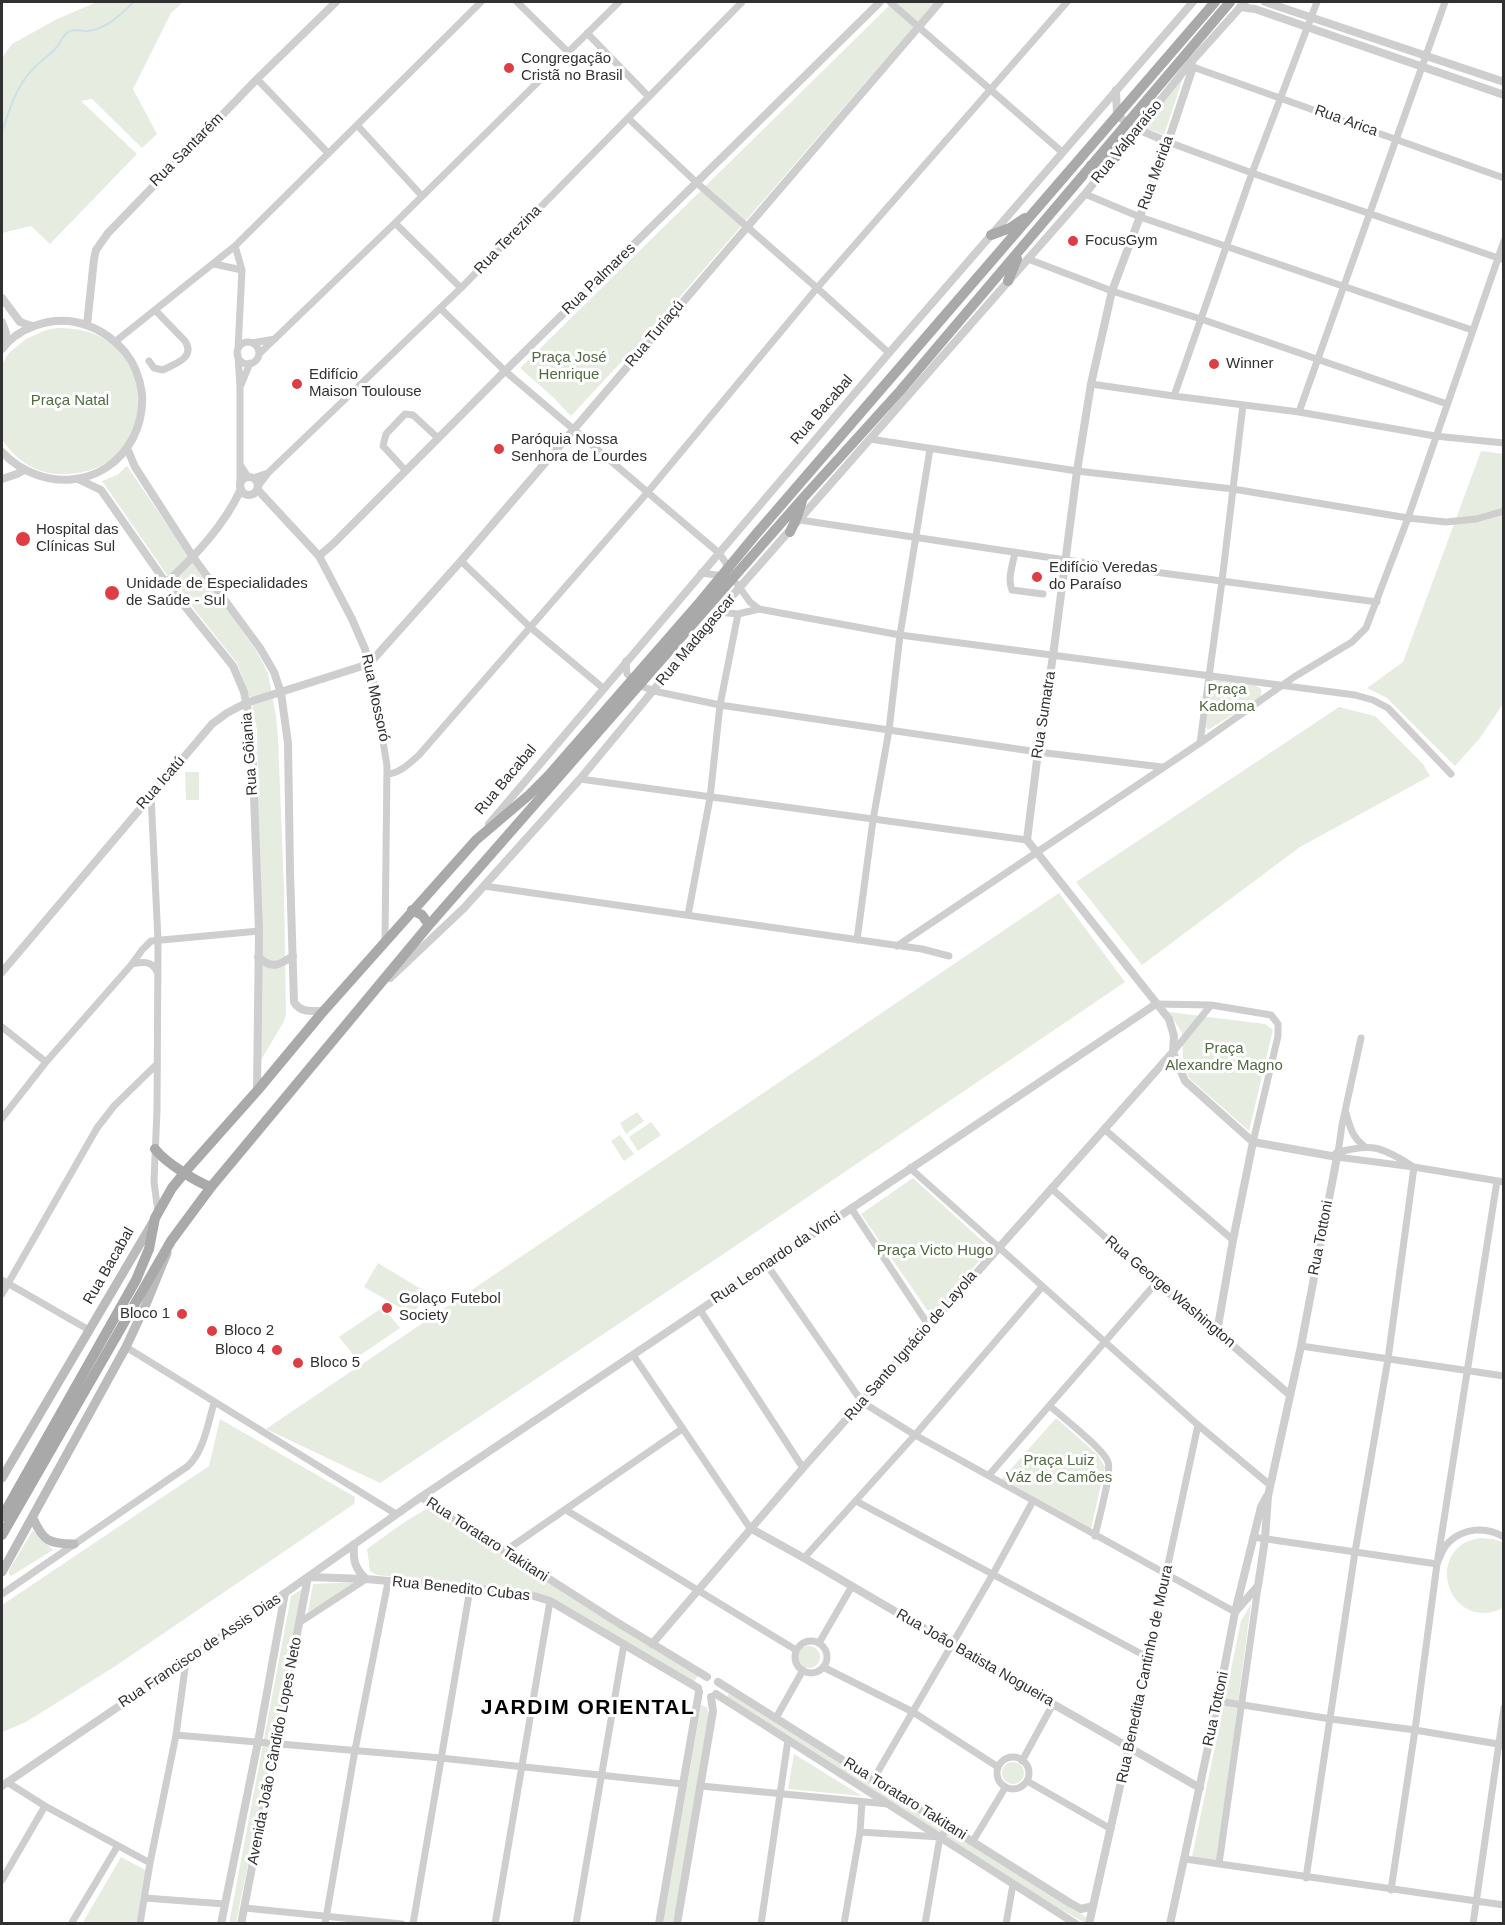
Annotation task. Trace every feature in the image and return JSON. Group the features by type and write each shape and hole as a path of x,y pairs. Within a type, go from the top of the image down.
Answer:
{"main road":[{"path":"2,1535 171,1241 211,1187 429,925 1215,2"},
{"path":"728,574 803,498 900,391 1126,123 1238,3"},
{"path":"1091,165 1116,157"},
{"path":"991,235 1010,228 1041,205"},
{"path":"1008,281 1021,248"},
{"path":"790,532 803,498"},
{"path":"2,1517 136,1280 149,1250 157,1215 172,1188 258,1091 323,1011 476,840 530,795 636,682"},
{"path":"412,910 422,915 429,925"},
{"path":"155,1149 167,1162 211,1187"},
{"name":"Rua Bacabal","path":"2,1478 157,1215"},
{"path":"2,1572 126,1347 165,1263 171,1241"},
{"path":"33,1518 42,1536 51,1542 74,1544"}],"street":[{"name":"Rua Santarém","path":"87,325 96,250 108,232 257,79 336,2"},
{"path":"116,341 235,246 482,2"},
{"path":"517,2 568,52"},
{"path":"238,352 244,363 256,360 259,354 619,2"},
{"name":"Rua Terezina","path":"257,488 268,473 461,288 742,2"},
{"name":"Rua Palmares","path":"319,556 880,2"},
{"path":"890,2 1062,152"},
{"name":"Rua Turiaçú","path":"369,664 461,561 940,2"},
{"path":"388,774 401,769 418,755 646,493 817,288 1066,2"},
{"name":"Rua Bacabal","path":"476,840 889,353 1193,2"},
{"path":"1265,2 1279,4 1503,82"},
{"path":"1174,396 1252,173 1317,2"},
{"path":"1299,412 1445,2"},
{"path":"1238,3 1503,95"},
{"name":"Rua Valparaíso","path":"1008,281 1116,157 1192,64 1238,3"},
{"path":"587,33 648,96"},
{"name":"Rua Arica","path":"1192,64 1503,178"},
{"name":"Rua Merida","path":"1091,384 1112,291 1168,142 1192,64"},
{"path":"257,79 328,153"},
{"path":"1116,90 1117,115 1138,130 1252,173 1500,259"},
{"path":"628,118 697,183 889,353"},
{"path":"357,125 422,196"},
{"path":"1085,194 1140,217 1472,330"},
{"path":"394,223 461,288"},
{"path":"897,946 1294,677 1352,642 1366,628 1408,518 1472,330 1500,259 1503,241"},
{"path":"235,246 242,270 238,352 239,464 241,487 244,493 249,495"},
{"path":"1028,259 1112,291 1201,319 1447,404"},
{"path":"214,264 242,270"},
{"name":"Rua Madagascar","path":"376,990 464,908 484,886 579,779 718,612 1008,281"},
{"path":"2,298 20,322 32,326"},
{"path":"440,308 505,371 718,553 728,574 759,609"},
{"path":"148,361 154,368 163,370 185,358 189,352 189,346 185,341 155,310"},
{"path":"2,452 24,470 41,477 59,480 78,479 97,473 114,462 127,448 138,427 143,404 140,381 131,359 116,341 87,325 69,321 32,326 17,335 3,348"},
{"path":"2,322 6,333 3,348"},
{"path":"240,326 258,348 259,354"},
{"path":"238,352 242,344 275,339"},
{"path":"240,387 250,363"},
{"path":"1091,384 1299,412 1436,436 1503,443"},
{"name":"Rua Sumatra","path":"1027,840 1091,384"},
{"path":"1200,742 1243,405"},
{"path":"406,471 383,446 386,434 405,414 413,415 438,438"},
{"path":"870,439 1077,471 1233,489 1408,518 1446,522 1476,519 1503,511"},
{"path":"127,448 135,467 194,557 260,648 274,672 281,693 288,743 294,1002 304,1011 323,1011"},
{"path":"857,940 873,820 889,730 900,635 930,449"},
{"path":"232,507 254,493 257,488 256,482 239,464"},
{"path":"2,479 24,470"},
{"name":"Rua Terezina","path":"250,478 268,473"},
{"path":"166,583 194,557 232,507 243,480 250,478"},
{"name":"Rua Gôiania","path":"78,479 101,490 166,583 233,666 246,703 252,741 259,931 258,1091"},
{"name":"Rua Mossoró","path":"257,488 319,556 365,649 374,685 388,774 385,942"},
{"path":"800,520 915,539 1377,602"},
{"path":"1015,552 1010,579 1012,590 1043,594"},
{"path":"461,561 530,627 603,688"},
{"path":"701,573 728,574"},
{"path":"718,612 738,614 759,609 900,635 1355,695 1373,700 1388,708 1451,774"},
{"path":"688,915 710,798 720,705 738,614"},
{"path":"626,661 627,674 636,682 654,691 720,705 1038,752 1162,767"},
{"name":"Rua Icatú","path":"2,972 212,724 246,703 369,664"},
{"path":"579,779 1027,840 1169,1018 1174,1036 1173,1052 1185,1081 1253,1142 1500,1182 1437,1564 1391,1890"},
{"path":"151,795 158,940 154,1182 157,1215"},
{"path":"484,886 897,946 949,956"},
{"path":"2,1118 46,1062 151,941 259,931"},
{"path":"258,957 266,964 277,965 293,956"},
{"path":"132,964 141,962 152,964 158,973"},
{"path":"1156,1004 1211,1005 1270,1016 1278,1024 1278,1036 1253,1142 1217,1332"},
{"name":"Rua Leonardo da Vinci","path":"396,1514 1156,1004"},
{"path":"1173,1052 1211,1005"},
{"path":"2,1027 46,1062"},
{"name":"Rua Tottoni","path":"1219,1864 1265,1539 1268,1496 1300,1346 1334,1155 1361,1038"},
{"name":"Rua Santo Ignácio de Layola","path":"652,1644 750,1528 1173,1052"},
{"path":"2,1294 4,1282 97,1128 114,1106 157,1064"},
{"path":"1345,1110 1351,1132 1365,1147"},
{"path":"1104,1129 1233,1240"},
{"path":"1334,1155 1365,1147 1375,1147 1388,1151 1414,1167"},
{"path":"1377,1163 1382,1150"},
{"path":"1306,1878 1355,1552 1388,1359 1414,1167"},
{"path":"910,1168 1198,1425 1270,1485"},
{"name":"Rua George Washington","path":"1051,1188 1156,1283 1290,1395"},
{"path":"850,1208 929,1326"},
{"path":"767,1265 862,1402 915,1435 1235,1612 1258,1586"},
{"path":"4,1282 89,1330"},
{"path":"989,1475 1156,1283"},
{"path":"804,1558 915,1435 1042,1287"},
{"path":"700,1310 803,1468"},
{"path":"1300,1346 1503,1376"},
{"path":"126,1347 396,1514"},
{"path":"633,1354 750,1528"},
{"path":"2,1594 195,1460 214,1402"},
{"path":"1050,1406 1107,1460 1108,1472 1095,1536"},
{"name":"Rua Benedita Cantinho de Moura","path":"1089,1923 1149,1659 1198,1425"},
{"path":"505,1551 682,1429"},
{"name":"Rua Tottoni","path":"1170,1923 1235,1612 1261,1507 1268,1496"},
{"name":"Rua Torataro Takitani","path":"421,1497 707,1677"},
{"path":"873,1780 993,1574 1033,1500"},
{"path":"856,1501 1149,1659"},
{"path":"566,1510 796,1650"},
{"name":"Rua Francisco de Assis Dias","path":"4,1784 285,1593 396,1514"},
{"name":"Rua João Batista Nogueira","path":"750,1528 1200,1788"},
{"path":"1437,1564 1447,1544 1460,1534 1474,1530 1490,1531 1503,1537"},
{"path":"1253,1537 1437,1564"},
{"path":"300,1622 366,1579 356,1568 353,1559 354,1544"},
{"name":"Rua Benedito Cubas","path":"308,1577 366,1579 524,1593 550,1601 699,1690"},
{"name":"Avenida João Cândido Lopes Neto","path":"241,1923 308,1577"},
{"path":"325,1923 388,1582"},
{"path":"819,1643 852,1586"},
{"path":"413,1923 470,1589"},
{"name":"Avenida João Cândido Lopes Neto","path":"221,1923 258,1742 285,1593"},
{"path":"495,1923 550,1601"},
{"path":"606,1634 615,1621"},
{"path":"805,1642 819,1643 826,1652 826,1662 823,1667 812,1672 803,1670 796,1661 796,1650 805,1642"},
{"path":"576,1923 624,1644"},
{"path":"140,1923 176,1735 186,1661"},
{"path":"823,1667 913,1712 998,1767"},
{"path":"776,1718 803,1670"},
{"path":"659,1923 699,1682 707,1677 718,1682 719,1688 714,1695 677,1923"},
{"name":"Rua Torataro Takitani","path":"718,1682 1070,1904 1081,1909 1093,1906"},
{"path":"699,1690 705,1697 714,1695 788,1740 1076,1923"},
{"path":"1218,1701 1501,1745"},
{"path":"1022,1761 1053,1704"},
{"path":"1473,1923 1501,1745 1503,1708"},
{"path":"176,1735 441,1758 683,1784"},
{"path":"761,1923 788,1740"},
{"path":"1006,1759 1022,1761 1028,1768 1027,1780 1019,1788 1005,1788 997,1778 998,1767 1006,1759"},
{"path":"1027,1780 1111,1829"},
{"path":"4,1784 150,1863"},
{"path":"701,1786 888,1804"},
{"path":"973,1841 1005,1788"},
{"path":"843,1923 860,1832 862,1802"},
{"path":"2,1880 45,1806"},
{"path":"925,1923 940,1837 951,1827"},
{"path":"860,1832 940,1837"},
{"path":"71,1923 117,1847"},
{"path":"1185,1859 1503,1905"},
{"path":"1006,1923 1013,1884"},
{"path":"145,1898 225,1904"},
{"path":"1062,1915 1070,1904"},
{"path":"244,1908 402,1923"}],"green space":[{"path":"97,2 183,2 171,13 133,89 157,134 142,148 92,99 81,101 137,154 50,244 31,226 2,233 2,58 12,44 57,19"},
{"name":"Praça José Henrique","path":"893,2 935,2 653,328 571,416 520,368"},
{"path":"1183,78 1164,135 1143,127"},
{"name":"Praça Natal","path":"57,328 93,333 118,350 133,374 138,402 133,429 118,453 92,469 57,474 41,471 25,463 2,439 2,364 9,353 26,339"},
{"path":"1481,451 1503,454 1503,704 1480,738 1455,766 1387,698 1367,688 1403,662"},
{"path":"127,466 256,650 268,673 278,738 286,1015 261,1060 257,730 251,700 237,663 167,575 102,481 117,475"},
{"name":"Praça Kadoma","path":"1212,680 1255,685 1261,689 1261,697 1208,730 1206,727"},
{"path":"1339,707 1375,716 1423,764 1430,776 1300,847 1142,965 1076,882"},
{"path":"185,772 199,772 199,800 186,800"},
{"path":"1059,893 1125,982 731,1249 380,1483 266,1429"},
{"name":"Praça Alexandre Magno","path":"1169,1012 1265,1024 1273,1030 1249,1131 1189,1078 1183,1057 1182,1033"},
{"path":"637,1112 644,1121 626,1134 620,1123"},
{"path":"651,1122 661,1135 638,1151 629,1137"},
{"path":"620,1135 634,1154 624,1161 611,1141"},
{"name":"Praça Victo Hugo","path":"913,1178 990,1248 932,1317 861,1214"},
{"path":"378,1263 426,1292 413,1315 364,1287"},
{"path":"383,1307 400,1328 356,1358 339,1337"},
{"name":"Praça Luiz Váz de Camões","path":"1056,1418 1097,1454 1105,1467 1091,1529 1002,1479"},
{"path":"220,1419 355,1497 354,1504 114,1667 26,1722 2,1732 2,1605 209,1466"},
{"path":"431,1506 698,1676 693,1682 525,1591 377,1575 370,1571 367,1549"},
{"path":"33,1530 53,1550 11,1576 9,1570"},
{"path":"1480,1538 1503,1542 1503,1608 1487,1613 1472,1611 1461,1605 1453,1596 1448,1585 1449,1561 1455,1550 1466,1542"},
{"path":"358,1582 308,1612 313,1584"},
{"path":"304,1588 236,1923 229,1924 291,1596"},
{"path":"1251,1604 1217,1861 1192,1857 1241,1621"},
{"path":"809,1646 817,1649 820,1657 817,1665 809,1668 801,1665 798,1657 801,1649"},
{"path":"729,1694 1086,1917 1085,1923 1051,1904 727,1697"},
{"path":"701,1705 707,1707 709,1716 674,1923 663,1924"},
{"path":"794,1754 862,1796 788,1789"},
{"path":"1013,1762 1021,1765 1024,1773 1021,1781 1013,1784 1005,1781 1002,1773 1005,1765"},
{"path":"121,1857 149,1872 138,1923 82,1924"}],"waterway":[{"path":"2,132 10,107 26,77 56,48 66,34 73,30 95,30 113,20 134,2"}],"place":[{"name":"Congregação Cristã no Brasil","path":"509,68"},
{"name":"FocusGym","path":"1073,241"},
{"name":"Winner","path":"1214,364"},
{"name":"Edifício Maison Toulouse","path":"297,384"},
{"name":"Paróquia Nossa Senhora de Lourdes","path":"499,449"},
{"name":"Hospital das Clínicas Sul","path":"23,539"},
{"name":"Edifício Veredas do Paraíso","path":"1037,577"},
{"name":"Unidade de Especialidades de Saúde - Sul","path":"112,593"},
{"name":"Golaço Futebol Society","path":"387,1308"},
{"name":"Bloco 1","path":"182,1314"},
{"name":"Bloco 2","path":"212,1331"},
{"name":"Bloco 4","path":"277,1350"},
{"name":"Bloco 5","path":"298,1363"}],"district":[{"name":"JARDIM ORIENTAL","path":"588,1708"}]}
